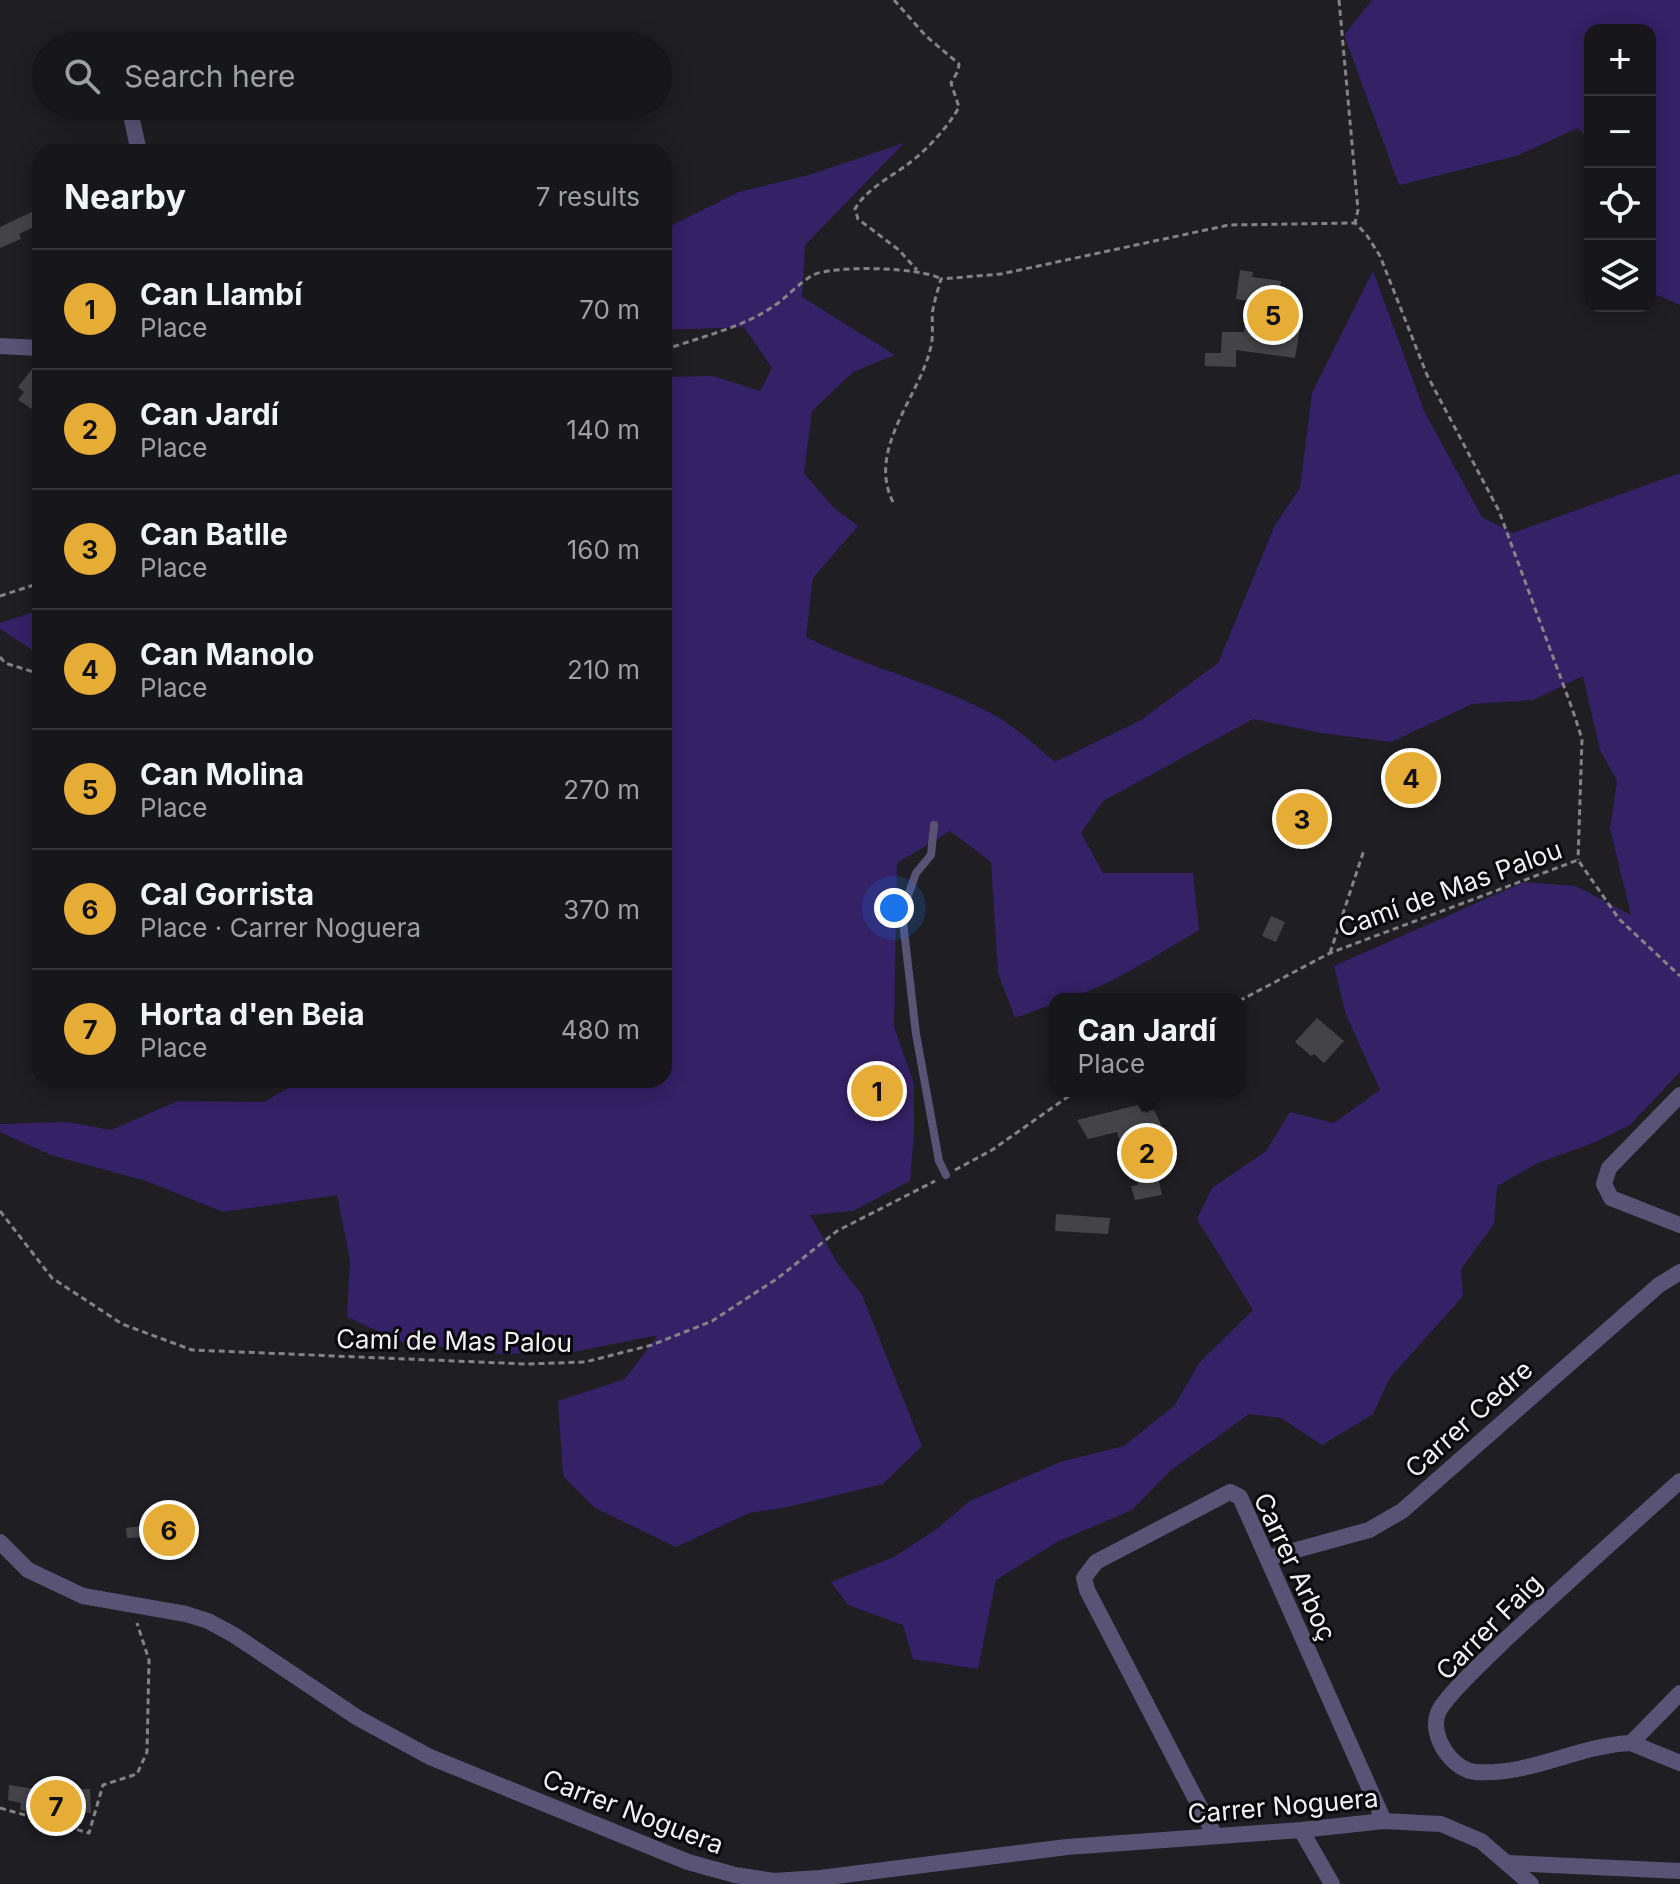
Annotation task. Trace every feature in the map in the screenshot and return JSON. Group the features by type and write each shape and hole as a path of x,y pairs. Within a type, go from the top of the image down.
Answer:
{"street":[{"path":"132,120 137,144"},
{"path":"0,346 32,348"},
{"path":"1680,1095 1609,1168 1604,1184 1611,1198 1680,1225"},
{"name":"Carrer Cedre","path":"1267,1558 1369,1530 1402,1511 1659,1285 1680,1272"},
{"name":"Carrer Faig","path":"1631,1743 1611,1744 1512,1769 1473,1772 1448,1756 1436,1735 1438,1712 1475,1668 1680,1481"},
{"name":"Carrer Arboç","path":"1215,1836 1087,1590 1084,1578 1096,1562 1230,1492 1240,1497 1384,1821"},
{"name":"Carrer Noguera","path":"0,1542 28,1570 83,1596 186,1614 208,1621 358,1718 430,1757 688,1862 735,1875 774,1881 820,1878 1067,1847 1384,1821 1441,1824 1481,1841 1531,1884"},
{"path":"1680,1693 1631,1743 1680,1763"},
{"path":"1301,1830 1332,1884"},
{"path":"1508,1863 1680,1871"}],"lane":[{"path":"934,825 931,855 916,873 902,913 916,1034 939,1161 946,1175"}],"path":[{"path":"894,0 926,36 959,64 951,83 959,107 951,121 922,153 893,172 855,209 858,219 899,250 917,270"},
{"path":"1339,0 1358,210 1355,223"},
{"path":"672,347 760,314 814,274 853,269 917,270 941,279 1001,274 1229,225 1355,223 1380,256 1427,375 1499,511 1573,711 1582,739 1578,860"},
{"path":"893,502 887,491 886,469 895,426 931,346 933,309 941,279"},
{"path":"0,596 32,586"},
{"path":"0,657 5,663 32,671"},
{"path":"1330,953 1364,850"},
{"name":"Camí de Mas Palou","path":"1245,998 1330,953 1578,860 1619,919 1680,976"},
{"name":"Camí de Mas Palou","path":"0,1211 52,1278 122,1324 192,1350 527,1364 585,1362 652,1345 712,1321 778,1278 837,1231 992,1150 1067,1097"},
{"path":"0,1808 89,1833 103,1785 137,1774 147,1752 149,1660 131,1605"}],"shaded area":[{"path":"1372,0 1680,0 1680,305 1656,295 1656,24 1584,24 1584,134 1578,128 1516,156 1399,185 1344,35"},
{"path":"904,143 805,245 802,297 895,355 853,372 812,411 804,473 833,507 858,526 813,578 806,637 973,704 1012,726 1055,762 1141,720 1218,663 1275,525 1300,488 1312,393 1373,271 1425,413 1482,517 1513,533 1680,473 1680,1072 1630,1125 1593,1143 1538,1163 1497,1186 1494,1224 1461,1269 1463,1296 1389,1379 1373,1414 1322,1445 1281,1418 1249,1414 1170,1471 1132,1510 1057,1542 996,1580 978,1669 913,1659 903,1625 848,1605 831,1582 894,1557 938,1528 970,1501 1060,1462 1124,1446 1174,1406 1200,1362 1253,1310 1197,1219 1212,1188 1266,1151 1290,1112 1334,1123 1380,1090 1345,1012 1334,966 1524,882 1576,886 1631,915 1610,829 1617,781 1600,750 1583,676 1533,700 1472,704 1391,742 1321,733 1253,719 1103,801 1081,833 1103,873 1193,873 1199,930 1148,961 1088,991 1049,993 1049,1005 1015,1018 998,973 991,862 950,831 897,863 894,1027 914,1084 910,1181 853,1211 810,1215 838,1264 862,1295 922,1446 883,1484 749,1513 676,1547 595,1508 563,1476 558,1401 625,1379 658,1335 573,1352 502,1354 404,1343 347,1317 350,1260 337,1195 223,1212 146,1181 51,1155 0,1132 0,1124 68,1122 111,1130 178,1101 264,1102 288,1088 672,1088 672,377 713,376 760,391 772,368 744,327 672,330 672,225 739,192 809,175"},
{"path":"32,613 32,650 0,629 0,623"}],"building":[{"path":"32,212 32,228 19,234 21,239 0,248 0,227"},
{"path":"1240,270 1253,272 1252,277 1281,281 1278,299 1298,302 1297,314 1302,316 1295,358 1236,350 1236,367 1205,366 1205,353 1221,353 1222,332 1244,332 1248,301 1236,299"},
{"path":"32,369 32,409 18,400 24,392 18,387"},
{"path":"1407,755 1411,768 1417,765 1426,789 1421,790 1424,801 1411,807 1394,761"},
{"path":"1290,798 1317,801 1313,839 1286,836"},
{"path":"1271,916 1285,922 1276,942 1262,936"},
{"path":"1317,1018 1344,1041 1324,1063 1295,1042"},
{"path":"868,1077 876,1084 897,1083 898,1106 873,1106 873,1114 855,1115 850,1098"},
{"path":"1138,1105 1142,1112 1154,1110 1174,1151 1153,1155 1162,1195 1135,1200 1131,1186 1138,1185 1129,1142 1121,1144 1117,1132 1088,1139 1077,1120"},
{"path":"1056,1214 1110,1218 1108,1234 1055,1231"},
{"path":"186,1521 188,1541 160,1544 159,1537 127,1538 126,1528"},
{"path":"9,1785 67,1794 67,1789 90,1789 91,1813 83,1812 82,1824 52,1820 52,1815 20,1810 21,1803 8,1800"}],"place":[{"name":"Can Molina","path":"1273,315"},
{"name":"Can Manolo","path":"1411,778"},
{"name":"Can Batlle","path":"1302,819"},
{"name":"Can Llambí","path":"877,1091"},
{"name":"Can Jardí","path":"1147,1153"},
{"name":"Cal Gorrista","path":"169,1530"},
{"name":"Horta d'en Beia","path":"56,1806"}]}
